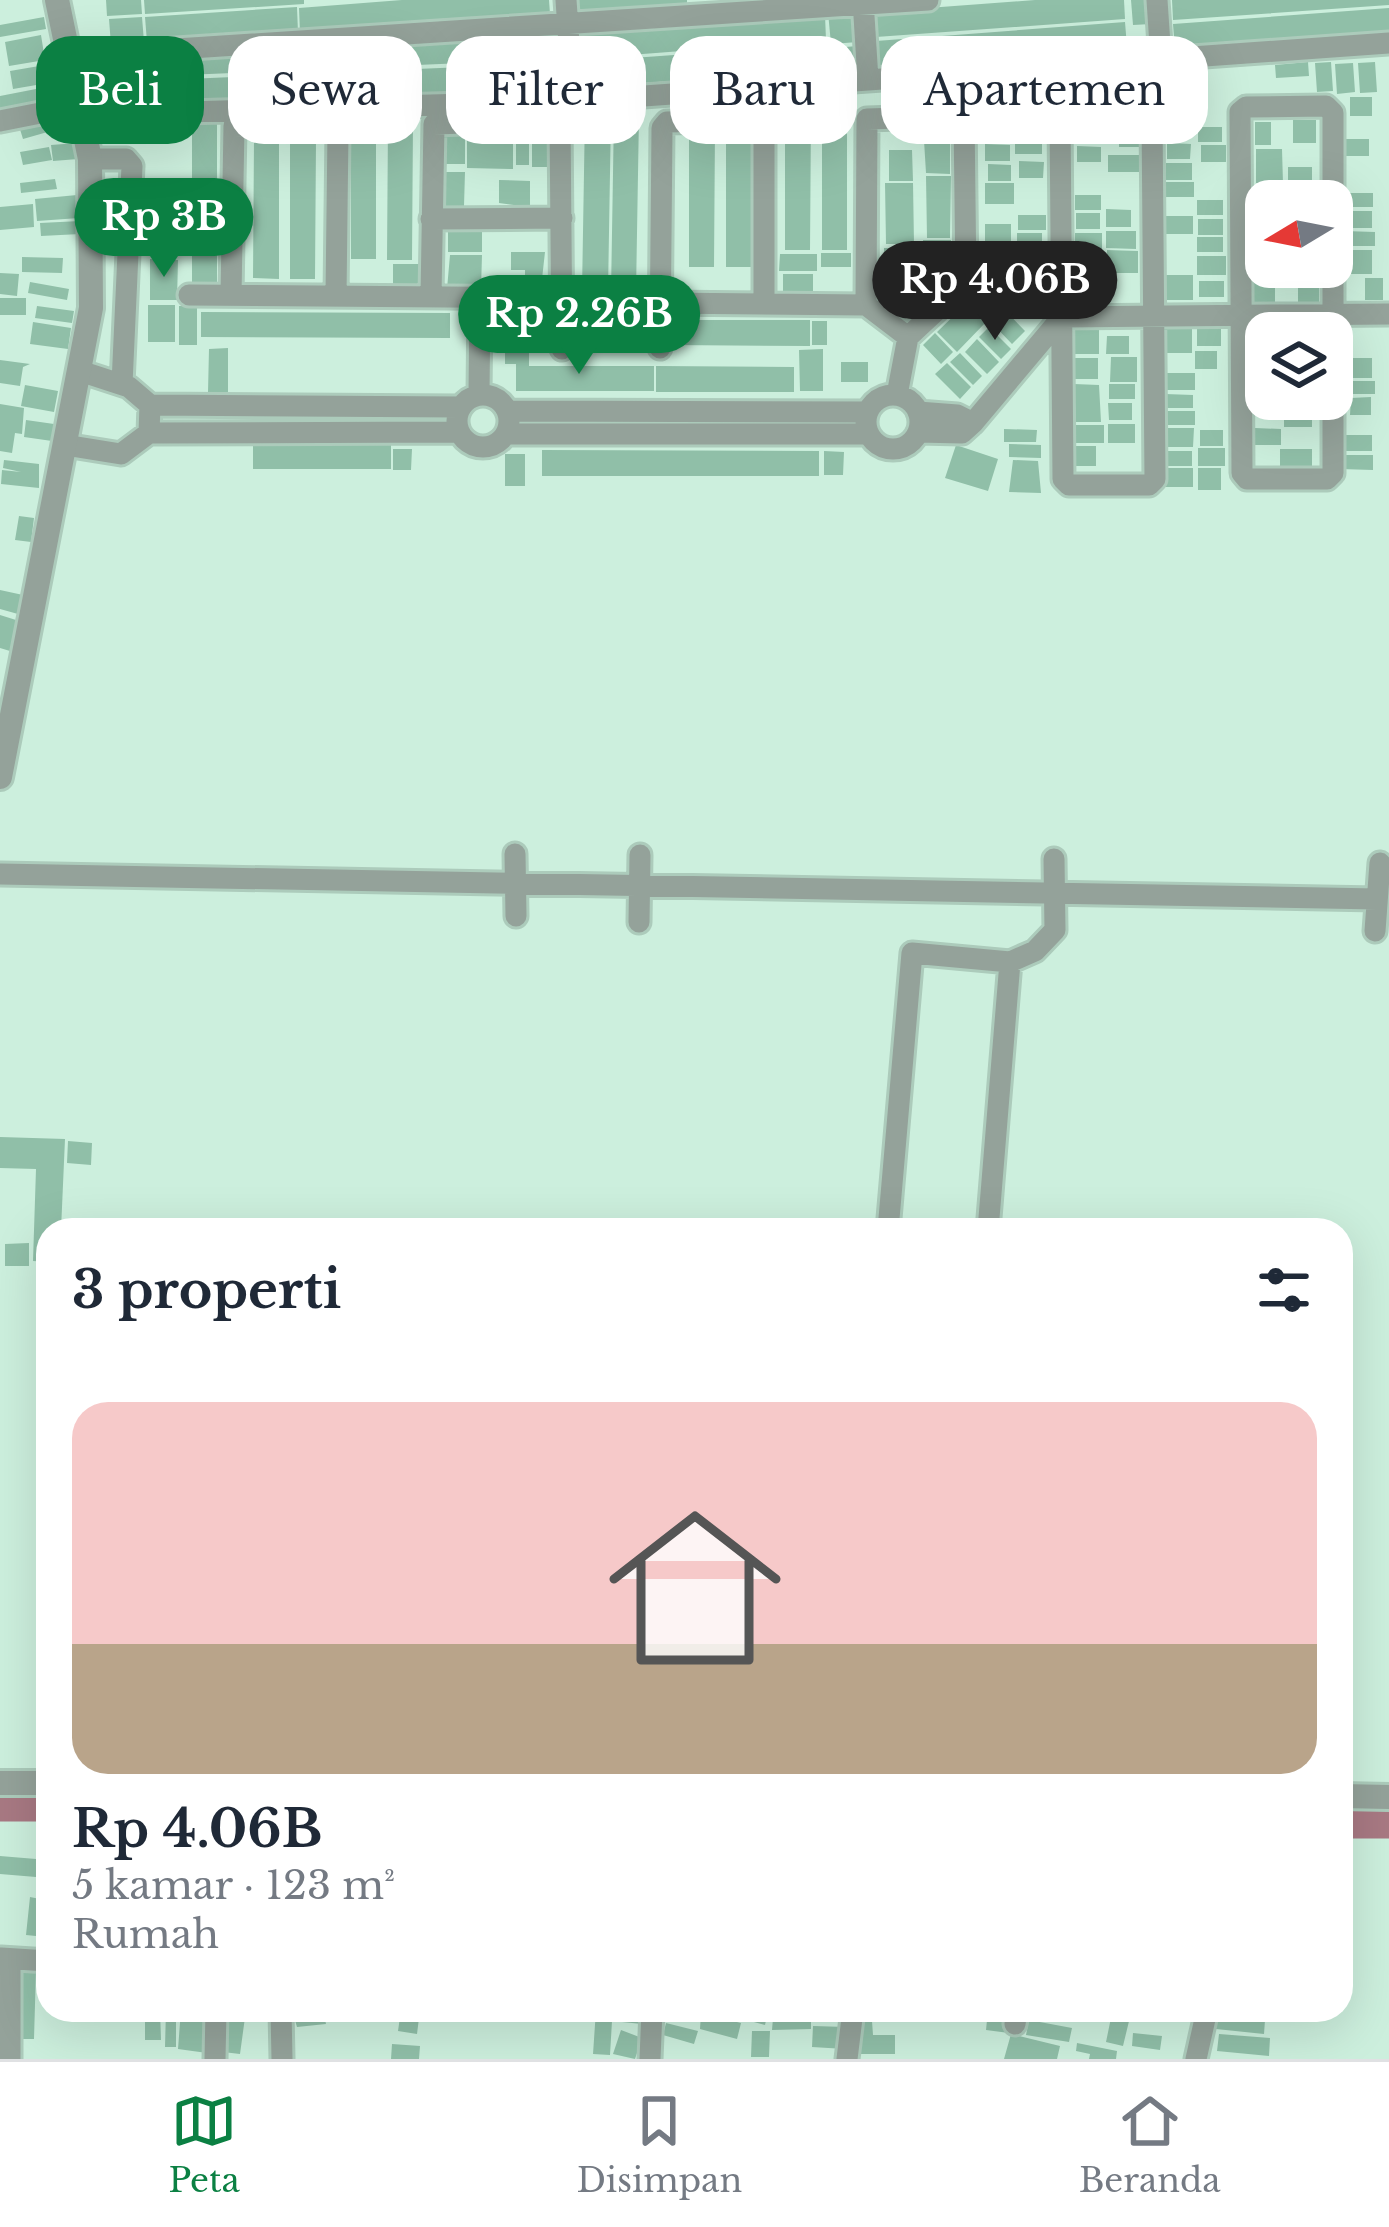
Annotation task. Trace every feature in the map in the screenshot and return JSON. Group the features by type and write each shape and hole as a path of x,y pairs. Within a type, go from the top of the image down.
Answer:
{"street":[{"path":"57,0 65,36"},
{"path":"204,44 567,11 928,0"},
{"path":"1157,0 1159,36"},
{"path":"864,2 868,80"},
{"path":"1208,57 1389,44"},
{"path":"646,96 881,79"},
{"path":"204,108 446,103"},
{"path":"1333,312 1333,113 1326,106 1246,107 1240,112 1242,473 1247,479 1327,479 1333,472 1333,420"},
{"path":"1066,111 1152,115 1153,317 1153,483 1065,483 1060,116 1066,111"},
{"path":"0,121 36,116"},
{"path":"866,304 867,119 964,116 966,283 908,337 897,395 918,422"},
{"path":"431,296 434,124 556,119 562,124 562,349"},
{"path":"660,348 662,128 668,122 758,120 764,126 764,301"},
{"path":"232,295 234,126 332,124 338,131 336,296"},
{"path":"0,778 80,371 93,268 88,144"},
{"path":"90,159 126,159 132,166 122,384"},
{"path":"431,219 562,218"},
{"path":"189,295 562,298"},
{"path":"459,432 470,401 480,298"},
{"path":"660,303 866,304 908,337"},
{"path":"918,422 958,416 973,423 1062,317 1245,313"},
{"path":"1353,313 1389,314"},
{"path":"1021,362 1062,374"},
{"path":"80,371 122,384 150,405 470,401 491,395 508,422"},
{"path":"868,423 874,402 897,395"},
{"path":"149,433 150,405"},
{"path":"196,406 196,434"},
{"path":"65,445 121,454 149,433 459,432 483,448 508,422 868,423"},
{"path":"868,423 887,449 911,443 918,422"},
{"path":"515,854 516,916"},
{"path":"639,922 640,855"},
{"path":"889,1218 912,953 1010,962 1035,951 1055,930 1054,859"},
{"path":"1375,931 1380,863"},
{"path":"0,874 1377,899"},
{"path":"989,1218 1010,962"},
{"path":"0,1783 36,1783"},
{"path":"1353,1796 1389,1797"},
{"path":"6,2054 5,1958 36,1960"},
{"path":"215,2059 216,2022"},
{"path":"281,2022 282,2059"},
{"path":"650,2059 652,2022"},
{"path":"847,2059 852,2022"},
{"path":"1196,2059 1204,2022"}],"building":[{"path":"106,0 141,0 142,14 107,16"},
{"path":"144,0 304,0 304,4 145,14"},
{"path":"402,0 549,0 550,14 300,33 299,8"},
{"path":"577,0 687,0 687,4 578,12"},
{"path":"1035,0 1124,0 1125,19 876,37 874,12"},
{"path":"1131,0 1149,0 1151,24 1133,25"},
{"path":"1172,0 1389,0 1389,5 1173,20"},
{"path":"297,7 298,33 204,39 147,36 145,17"},
{"path":"1389,8 1389,34 1208,47 1208,36 1174,36 1173,24"},
{"path":"855,10 858,42 857,36 830,36 828,12"},
{"path":"825,15 826,36 670,36 670,52 646,54 646,36 575,34"},
{"path":"44,17 46,29 0,37 0,25"},
{"path":"142,17 144,36 110,36 109,19"},
{"path":"1125,22 1126,36 942,36"},
{"path":"41,35 36,36 36,62 9,66 5,42"},
{"path":"446,39 446,64 422,65 422,40"},
{"path":"876,41 881,41 881,66 877,66"},
{"path":"228,48 228,73 204,74 204,49"},
{"path":"670,55 670,81 646,83 646,57"},
{"path":"1308,62 1309,76 1276,78 1275,65"},
{"path":"1331,62 1333,91 1317,92 1315,63"},
{"path":"1375,62 1377,92 1360,93 1358,63"},
{"path":"1353,63 1355,92 1337,94 1335,64"},
{"path":"36,67 36,85 13,89 10,71"},
{"path":"446,68 446,93 422,94 422,69"},
{"path":"228,77 228,102 204,103 204,78"},
{"path":"36,89 36,109 0,115 0,96"},
{"path":"1350,97 1372,97 1372,116 1350,116"},
{"path":"1293,120 1316,120 1316,143 1293,143"},
{"path":"36,121 36,135 23,139 19,126"},
{"path":"1255,122 1271,122 1271,145 1255,145"},
{"path":"204,123 217,123 217,286 192,286 192,144 204,144"},
{"path":"1208,127 1222,127 1222,142 1208,142"},
{"path":"446,134 446,144 465,144 465,164 443,164"},
{"path":"1346,139 1369,139 1369,156 1346,156"},
{"path":"77,144 78,159 53,161 51,145"},
{"path":"254,144 279,144 279,279 253,278"},
{"path":"290,144 316,144 315,279 290,279"},
{"path":"351,144 376,144 376,259 351,259"},
{"path":"388,144 413,144 412,260 387,260"},
{"path":"467,144 513,144 513,169 467,168"},
{"path":"516,144 529,144 529,165 516,165"},
{"path":"532,144 551,144 551,167 532,167"},
{"path":"584,144 610,144 607,351 581,351"},
{"path":"613,144 639,144 635,352 610,352"},
{"path":"689,144 715,144 714,267 689,267"},
{"path":"726,144 751,144 751,267 726,267"},
{"path":"785,144 811,144 810,250 785,250"},
{"path":"822,144 847,144 847,250 822,250"},
{"path":"924,144 950,144 950,174 926,173"},
{"path":"985,144 1010,145 1010,161 985,161"},
{"path":"1015,144 1042,144 1042,154 1015,154"},
{"path":"1167,144 1191,144 1190,159 1167,159"},
{"path":"1201,145 1226,145 1226,162 1201,162"},
{"path":"1077,146 1101,147 1101,162 1077,162"},
{"path":"49,147 52,160 23,165 20,152"},
{"path":"1256,149 1282,149 1283,180 1256,180"},
{"path":"889,150 912,150 913,181 889,181"},
{"path":"1108,155 1141,155 1141,172 1108,172"},
{"path":"1019,161 1044,162 1043,178 1019,178"},
{"path":"1166,163 1192,163 1192,180 1166,180"},
{"path":"988,164 1011,165 1011,181 988,181"},
{"path":"1288,167 1312,167 1312,180 1288,180"},
{"path":"442,172 465,172 464,206 442,206"},
{"path":"926,176 951,176 950,238 927,238"},
{"path":"55,179 57,189 21,193 20,183"},
{"path":"499,180 530,181 530,207 499,203"},
{"path":"1165,182 1194,182 1194,197 1165,197"},
{"path":"885,183 913,183 914,244 886,244"},
{"path":"985,183 1014,183 1014,204 985,204"},
{"path":"1353,193 1373,193 1373,207 1353,207"},
{"path":"77,195 79,218 37,221 35,199"},
{"path":"1075,195 1101,195 1101,210 1075,210"},
{"path":"1197,200 1223,200 1223,215 1197,215"},
{"path":"33,204 34,227 0,230 0,207"},
{"path":"1106,209 1131,210 1131,227 1106,227"},
{"path":"149,211 178,211 178,237 149,236"},
{"path":"1353,211 1372,211 1372,228 1353,228"},
{"path":"1076,213 1100,213 1100,229 1076,229"},
{"path":"1018,215 1046,215 1046,230 1018,230"},
{"path":"1160,216 1193,216 1193,234 1160,234"},
{"path":"1198,219 1223,219 1223,235 1198,235"},
{"path":"80,221 80,234 41,236 40,223"},
{"path":"985,224 1011,224 1011,243 985,243"},
{"path":"448,231 482,231 482,252 448,252"},
{"path":"1106,231 1136,231 1136,249 1106,248"},
{"path":"1353,231 1375,232 1375,246 1353,246"},
{"path":"1017,233 1042,233 1042,249 1017,248"},
{"path":"1075,233 1102,233 1102,252 1075,252"},
{"path":"1197,237 1223,237 1223,252 1197,252"},
{"path":"923,240 951,240 950,254 923,253"},
{"path":"985,247 1009,247 1009,265 985,265"},
{"path":"884,248 911,248 914,274 884,274"},
{"path":"1107,250 1138,251 1138,273 1107,273"},
{"path":"1353,250 1372,250 1372,274 1353,274"},
{"path":"1017,251 1042,251 1041,293 1016,293 1016,271 1035,271 1016,269"},
{"path":"511,252 545,252 541,288 525,288 525,270 511,270"},
{"path":"821,253 851,253 851,267 821,267"},
{"path":"780,254 817,254 817,271 779,271"},
{"path":"1077,254 1100,254 1100,271 1077,271"},
{"path":"450,255 482,255 481,289 447,289"},
{"path":"1197,256 1226,256 1226,275 1197,275"},
{"path":"22,257 63,258 62,273 22,272"},
{"path":"150,259 178,260 177,300 150,300"},
{"path":"393,264 424,264 424,288 393,287"},
{"path":"0,273 19,274 17,296 0,294"},
{"path":"1075,273 1102,273 1102,300 1075,300"},
{"path":"783,274 813,274 813,292 783,292"},
{"path":"1159,275 1193,275 1193,300 1159,300"},
{"path":"880,277 913,277 913,295 880,295"},
{"path":"1365,278 1383,278 1383,300 1365,300"},
{"path":"1199,281 1224,281 1224,297 1199,297"},
{"path":"30,282 69,289 67,300 28,293"},
{"path":"1252,288 1275,288 1275,305 1252,305"},
{"path":"1298,288 1319,288 1319,306 1298,306"},
{"path":"0,298 26,298 26,315 0,315"},
{"path":"967,303 986,322 957,352 937,332"},
{"path":"148,305 175,305 175,342 148,342"},
{"path":"37,306 74,311 72,323 35,318"},
{"path":"179,306 197,306 197,345 179,345"},
{"path":"1001,306 1025,331 1012,344 988,319"},
{"path":"201,312 450,313 450,338 201,337"},
{"path":"506,313 526,313 526,346 506,345"},
{"path":"530,317 550,317 550,348 530,348"},
{"path":"671,320 810,320 810,346 671,345"},
{"path":"812,321 827,321 827,345 812,345"},
{"path":"33,322 71,328 68,349 30,344"},
{"path":"989,327 1011,349 1001,359 979,337"},
{"path":"1197,327 1221,327 1221,346 1197,346"},
{"path":"1164,328 1192,328 1192,353 1164,353"},
{"path":"1075,329 1099,329 1099,354 1075,354"},
{"path":"935,333 953,352 941,364 923,345"},
{"path":"1107,336 1129,336 1129,354 1106,354"},
{"path":"977,339 999,362 987,374 965,352"},
{"path":"228,348 228,392 208,392 209,349"},
{"path":"823,349 823,391 800,391 799,350"},
{"path":"505,350 529,350 529,366 654,366 654,391 516,391 516,364 505,364"},
{"path":"1195,351 1217,351 1217,369 1195,369"},
{"path":"960,353 982,376 973,385 950,362"},
{"path":"1111,357 1137,357 1137,382 1110,382"},
{"path":"1074,358 1098,358 1098,379 1074,379"},
{"path":"1353,358 1372,358 1372,378 1353,378"},
{"path":"0,360 30,364 23,367 20,386 0,383"},
{"path":"841,362 868,362 868,382 841,382"},
{"path":"947,363 971,387 960,399 935,374"},
{"path":"656,366 794,367 794,392 656,392"},
{"path":"1163,373 1195,373 1195,390 1163,390"},
{"path":"1353,381 1375,381 1375,394 1353,394"},
{"path":"1074,384 1099,385 1101,422 1076,422"},
{"path":"1109,384 1135,384 1135,399 1109,399"},
{"path":"25,385 58,391 54,412 21,406"},
{"path":"1165,394 1193,395 1193,408 1165,408"},
{"path":"1371,397 1371,415 1353,415 1353,398"},
{"path":"1108,403 1132,403 1132,420 1109,420"},
{"path":"0,404 24,408 22,434 15,433 12,453 0,451"},
{"path":"1165,411 1195,411 1195,425 1165,425"},
{"path":"26,420 54,424 52,441 24,437"},
{"path":"1284,420 1312,420 1312,427 1284,427"},
{"path":"1108,424 1135,424 1135,443 1108,443"},
{"path":"1074,425 1104,425 1104,443 1074,443"},
{"path":"1164,428 1194,428 1193,447 1165,447"},
{"path":"1255,428 1281,429 1281,445 1255,445"},
{"path":"1004,429 1037,430 1036,442 1004,442"},
{"path":"1200,430 1223,430 1223,446 1200,446"},
{"path":"1345,435 1372,435 1372,451 1345,451"},
{"path":"253,443 391,444 391,469 253,469"},
{"path":"1009,444 1041,445 1041,458 1009,457"},
{"path":"956,445 998,459 988,491 945,478"},
{"path":"1067,446 1096,446 1096,466 1067,466"},
{"path":"1198,448 1225,448 1225,466 1198,466"},
{"path":"393,449 412,449 411,470 393,470"},
{"path":"1280,449 1312,449 1312,466 1280,466"},
{"path":"542,450 819,451 819,476 542,476"},
{"path":"824,451 844,452 843,475 824,475"},
{"path":"1166,451 1192,451 1192,466 1166,466"},
{"path":"505,454 525,454 525,486 505,486"},
{"path":"1340,455 1373,455 1373,470 1340,469"},
{"path":"4,460 39,464 39,488 1,484 2,470 21,472 3,468"},
{"path":"1013,460 1038,461 1041,493 1009,492"},
{"path":"1165,468 1193,468 1193,487 1165,487"},
{"path":"1198,468 1221,468 1221,490 1198,490"},
{"path":"19,516 34,518 31,542 15,540"},
{"path":"0,590 23,595 18,614 0,609"},
{"path":"0,615 16,620 10,651 0,648"},
{"path":"0,1137 65,1139 62,1218 36,1218 36,1261 33,1261 36,1169 0,1168"},
{"path":"68,1141 92,1143 91,1165 67,1163"},
{"path":"29,1243 29,1266 5,1266 5,1244"},
{"path":"0,1856 36,1859 36,1877 0,1874"},
{"path":"30,1897 36,1898 36,1936 26,1935"},
{"path":"13,1969 36,1970 34,2039 11,2039"},
{"path":"145,2022 160,2022 161,2040 145,2040"},
{"path":"166,2022 176,2022 176,2047 165,2047"},
{"path":"180,2022 211,2022 207,2053 178,2049"},
{"path":"228,2022 244,2022 240,2054 223,2052"},
{"path":"296,2022 326,2024 297,2027"},
{"path":"399,2022 418,2022 417,2034 398,2031"},
{"path":"595,2022 612,2022 610,2055 593,2054"},
{"path":"700,2022 741,2023 737,2039 700,2029"},
{"path":"773,2022 811,2022 811,2029 772,2030"},
{"path":"861,2022 872,2022 873,2035 895,2035 895,2054 851,2054 851,2035 862,2035"},
{"path":"987,2022 1010,2022 1009,2033 986,2030"},
{"path":"1029,2022 1072,2028 1069,2042 1026,2035"},
{"path":"1110,2022 1129,2022 1123,2046 1106,2042"},
{"path":"1216,2022 1265,2022 1264,2034 1216,2029"},
{"path":"666,2023 698,2031 694,2044 663,2035"},
{"path":"813,2026 846,2027 845,2049 812,2047"},
{"path":"621,2030 642,2038 635,2059 613,2054"},
{"path":"752,2031 770,2031 769,2057 751,2057"},
{"path":"1133,2033 1162,2036 1160,2050 1132,2046"},
{"path":"1011,2034 1060,2046 1057,2059 1004,2059"},
{"path":"1219,2034 1270,2038 1269,2056 1217,2051"},
{"path":"1077,2043 1117,2051 1116,2059 1089,2059 1090,2054 1076,2051"},
{"path":"392,2044 420,2046 419,2059 391,2059"}],"waterway":[{"path":"0,1805 36,1805"},
{"path":"1353,1822 1389,1822"}]}
